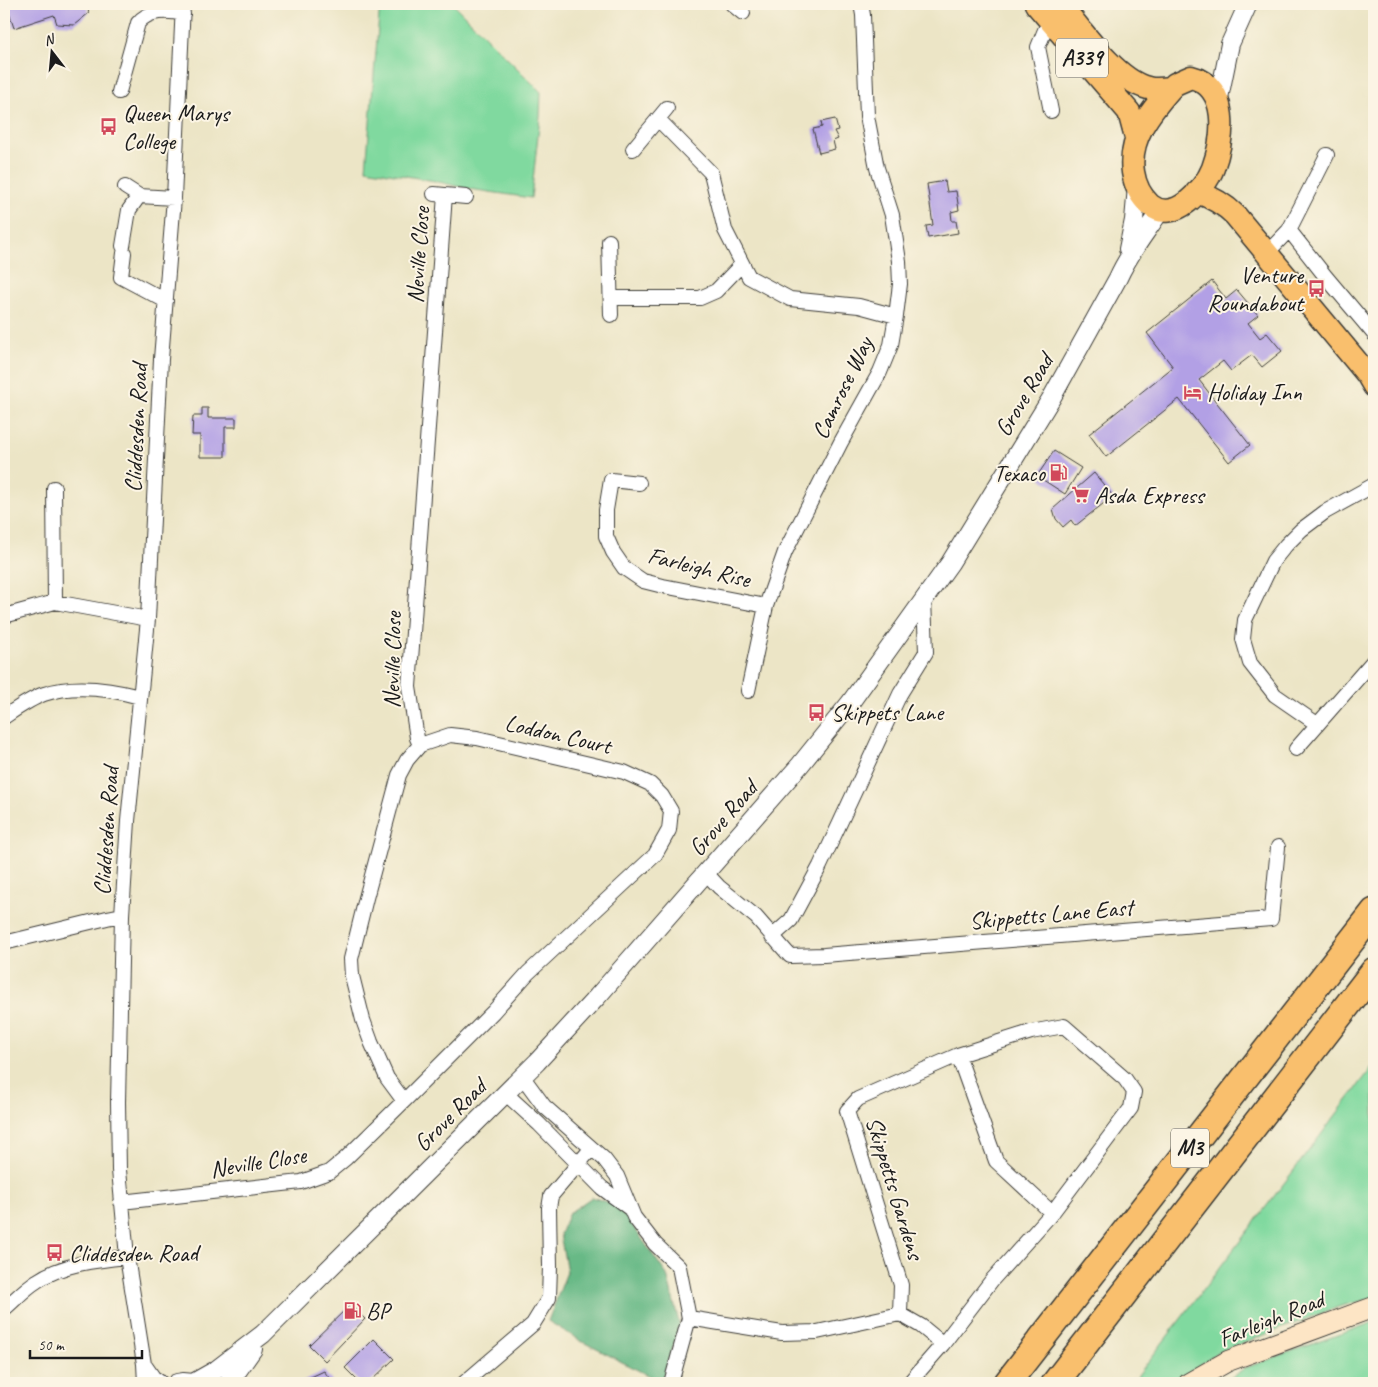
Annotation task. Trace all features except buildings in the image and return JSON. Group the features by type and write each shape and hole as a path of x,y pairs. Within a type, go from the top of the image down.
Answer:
{"highway":[{"name":"M3","path":"1007,1383 1374,912"},
{"name":"M3","path":"1055,1383 1374,971"}],"main road":[{"name":"A339","path":"1036,4 1056,14 1110,64 1134,83 1147,88 1171,88"},
{"name":"A339","path":"1056,14 1129,112 1136,138"},
{"path":"1191,77 1201,79 1211,88 1222,116 1221,137 1212,170 1197,192 1181,207 1160,212 1144,199 1137,187 1133,172 1136,138 1147,119 1171,88 1175,84 1191,77"},
{"path":"1217,154 1228,208"},
{"path":"1197,192 1228,208 1367,374 1374,386"},
{"name":"Farleigh Road","path":"1189,1383 1228,1361 1374,1307"}],"street":[{"name":"Camrose Way","path":"748,691 766,606 785,552 841,442 880,372 891,345 896,316 900,284 899,261 892,214 877,168 867,116 861,4"},
{"path":"1201,79 1215,67 1230,44 1248,4"},
{"path":"119,92 138,23 143,17 183,9"},
{"name":"Cliddesden Road","path":"145,1383 144,1364 127,1257 121,1202 118,1102 122,915 128,821 148,619 161,359 174,198 183,9"},
{"path":"1051,111 1038,47 1056,14"},
{"path":"1218,103 1230,44"},
{"path":"633,149 663,113 711,174 725,230 749,276 776,293 790,299 859,306 896,316"},
{"path":"1266,254 1289,230 1327,155"},
{"path":"124,186 139,196 174,198"},
{"name":"Grove Road","path":"1125,261 1134,220 1137,187"},
{"name":"Neville Close","path":"420,745 416,738 409,687 439,194 466,197"},
{"path":"139,196 129,210 121,278 166,301"},
{"name":"Grove Road","path":"188,1383 216,1370 263,1334 506,1093 597,998 800,765 850,702 950,562 1052,397 1118,278 1125,261 1139,238 1160,212"},
{"path":"1289,230 1374,334"},
{"path":"609,241 611,315"},
{"path":"611,298 700,298 716,291 742,264"},
{"name":"Farleigh Rise","path":"639,483 611,480 607,500 606,536 613,552 624,568 643,581 766,606"},
{"path":"1317,724 1275,695 1250,663 1243,639 1245,620 1273,561 1286,545 1301,530 1325,512 1374,485"},
{"path":"54,488 55,602"},
{"path":"772,937 791,920 820,866 900,694 926,652 924,598"},
{"path":"4,616 55,602 148,619"},
{"path":"1296,749 1374,660"},
{"path":"4,717 18,707 44,694 70,688 109,691 140,697"},
{"name":"Loddon Court","path":"420,745 450,735 477,738 615,770 650,784 662,796 671,811"},
{"path":"404,1101 387,1078 371,1042 363,1020 352,976 351,959 398,775 407,760 420,745"},
{"name":"Neville Close","path":"121,1202 307,1180 329,1172 404,1101 493,1012 528,973 655,855 669,830 671,811"},
{"name":"Skippetts Lane East","path":"706,873 718,887 756,916 790,956 824,955 1271,919 1278,847"},
{"path":"4,943 122,915"},
{"name":"Skippetts Gardens","path":"900,1314 901,1285 847,1111 858,1098 958,1055 1031,1032 1064,1026 1125,1079 1134,1092 1131,1108 1052,1213 992,1280 943,1344 909,1383"},
{"path":"958,1055 996,1161 1052,1213"},
{"path":"522,1076 544,1106 604,1160 617,1176 634,1217 655,1244 679,1267 688,1318 671,1383"},
{"path":"506,1093 602,1188 629,1208"},
{"path":"464,1383 533,1324 549,1298 549,1208 551,1196 591,1149"},
{"path":"4,1309 38,1280 57,1270 101,1260 127,1257"},
{"path":"688,1318 782,1333 817,1332 900,1314 921,1326 943,1344"},
{"name":"Grove Road","path":"229,1383 263,1334"},
{"path":"144,1364 153,1377 161,1383"}],"green space":[{"path":"380,4 453,4 541,92 531,198 469,189 366,169"},
{"path":"1374,1065 1374,1298 1341,1306 1219,1352 1173,1383 1132,1383"},
{"path":"592,1197 619,1206 667,1275 680,1326 661,1382 581,1341 548,1321 567,1272 560,1234 569,1213"},
{"path":"1374,1322 1374,1383 1223,1383 1245,1368"}],"place":[{"name":"Queen Marys College","path":"109,127"},
{"name":"Venture Roundabout","path":"1317,289"},
{"name":"Holiday Inn","path":"1193,392"},
{"name":"Texaco","path":"1059,473"},
{"name":"Asda Express","path":"1081,495"},
{"name":"Skippets Lane","path":"817,712"},
{"name":"Cliddesden Road","path":"55,1253"},
{"name":"BP","path":"352,1311"}]}
